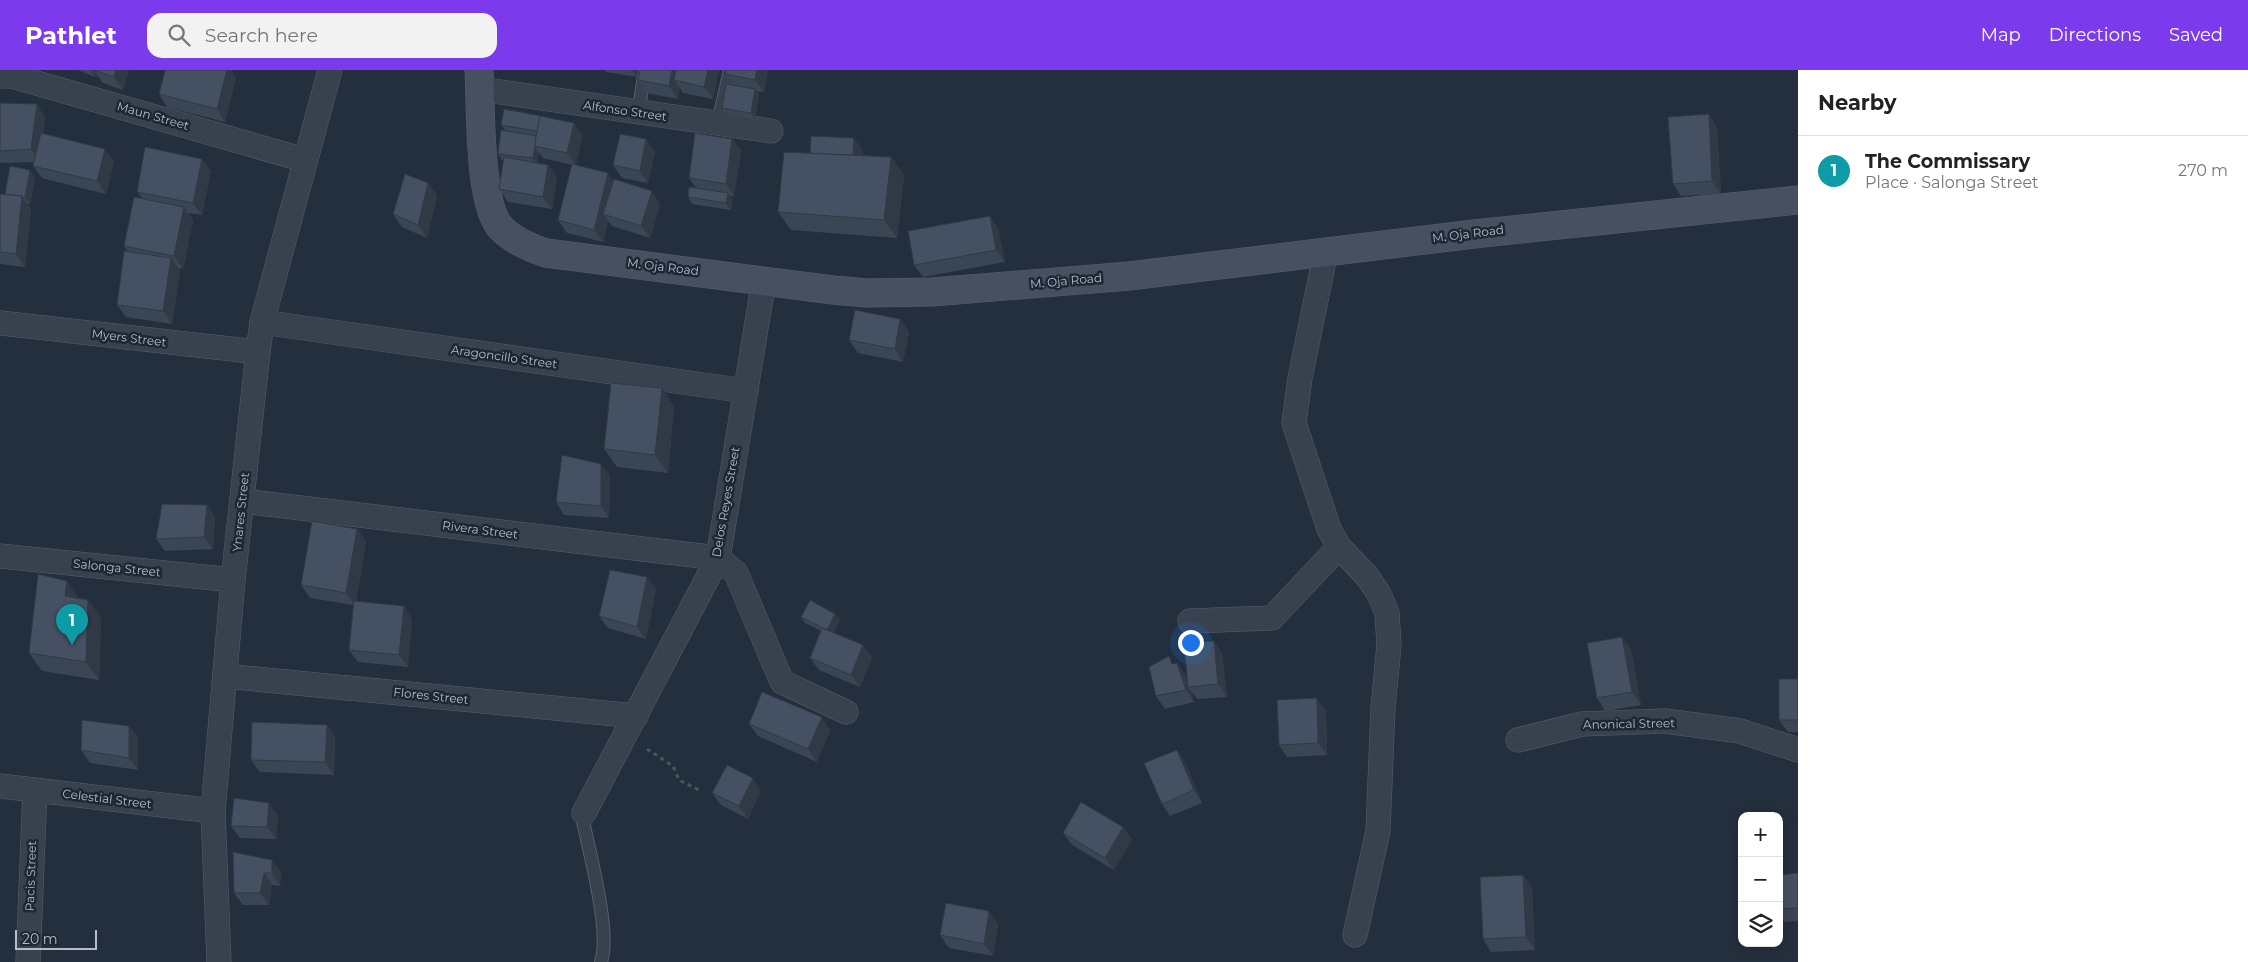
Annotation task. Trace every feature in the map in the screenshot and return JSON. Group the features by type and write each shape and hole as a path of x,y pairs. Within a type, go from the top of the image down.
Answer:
{"street":[{"name":"Ynares Street","path":"219,962 213,811 234,580 258,352 262,322 330,70"},
{"name":"Maun Street","path":"0,76 12,76 305,160"},
{"name":"Alfonso Street","path":"479,80 638,113 718,122 771,131"},
{"name":"M. Oja Road","path":"479,80 483,171 490,207 500,228 529,247 546,253 850,292 932,292 1129,276 1579,222 1798,200"},
{"path":"1326,252 1300,378 1294,423 1329,529 1339,547 1366,575 1379,594 1387,614 1389,645 1382,708 1378,832 1356,935"},
{"name":"Delos Reyes Street","path":"584,813 718,558 764,280"},
{"name":"Aragoncillo Street","path":"262,322 746,391"},
{"name":"Myers Street","path":"0,323 258,352"},
{"name":"Rivera Street","path":"243,501 718,558"},
{"path":"1190,621 1272,618 1339,547"},
{"name":"Salonga Street","path":"0,556 234,580"},
{"path":"718,558 736,573 782,682 846,712"},
{"name":"Flores Street","path":"225,676 631,725"},
{"name":"Anonical Street","path":"1518,740 1582,724 1665,721 1740,732 1798,750"},
{"name":"Celestial Street","path":"0,786 213,811"},
{"name":"Pacis Street","path":"28,962 35,790"}],"lane":[{"path":"638,113 645,70"},
{"path":"718,122 730,70"},
{"path":"584,813 583,822 602,915 603,955 601,962"}],"path":[{"path":"631,725 673,766 679,780 699,790"}],"building":[{"path":"94,70 116,70 114,77"},
{"path":"165,70 227,70 217,109 159,94"},
{"path":"640,70 672,70 669,86 638,80"},
{"path":"676,70 708,70 704,87 674,80"},
{"path":"726,70 757,70 755,80 725,74"},
{"path":"726,84 755,89 751,113 722,108"},
{"path":"0,103 37,104 31,149 0,151"},
{"path":"504,109 541,116 537,131 501,125"},
{"path":"1709,114 1712,181 1673,184 1668,117"},
{"path":"540,116 574,123 567,153 534,146"},
{"path":"501,130 536,136 533,158 498,154"},
{"path":"41,133 105,149 97,181 33,166"},
{"path":"695,133 732,139 726,184 689,178"},
{"path":"620,134 646,139 640,171 613,165"},
{"path":"811,136 854,138 853,155 810,154"},
{"path":"145,147 202,159 193,203 137,192"},
{"path":"784,152 891,157 884,220 778,212"},
{"path":"504,157 548,165 543,197 499,189"},
{"path":"572,164 608,173 594,230 558,220"},
{"path":"10,166 30,170 25,198 5,194"},
{"path":"405,174 428,183 418,225 393,214"},
{"path":"614,179 652,191 641,226 603,214"},
{"path":"689,187 728,193 726,203 688,197"},
{"path":"0,194 22,196 16,254 0,252"},
{"path":"134,197 184,207 174,256 124,246"},
{"path":"990,216 996,250 914,265 908,231"},
{"path":"124,251 171,258 163,311 117,305"},
{"path":"855,310 900,319 895,349 849,340"},
{"path":"611,383 662,388 655,455 604,449"},
{"path":"562,455 601,464 601,506 556,502"},
{"path":"162,504 207,505 204,537 156,539"},
{"path":"312,521 357,529 346,593 301,585"},
{"path":"610,570 647,577 637,627 599,616"},
{"path":"38,574 67,581 65,596 88,600 86,662 29,653"},
{"path":"810,600 835,614 827,630 801,617"},
{"path":"354,601 404,606 399,655 349,650"},
{"path":"822,628 863,645 851,675 810,658"},
{"path":"1622,637 1632,692 1597,698 1587,643"},
{"path":"1214,641 1218,684 1188,687 1184,643"},
{"path":"1169,656 1172,664 1177,663 1186,690 1156,696 1149,667"},
{"path":"1779,679 1798,679 1798,720 1779,720"},
{"path":"762,692 822,717 808,749 749,724"},
{"path":"1317,698 1318,743 1279,745 1277,700"},
{"path":"82,720 129,726 129,758 81,750"},
{"path":"252,722 327,725 325,762 251,760"},
{"path":"1177,750 1194,790 1162,804 1144,763"},
{"path":"727,765 753,778 739,806 712,793"},
{"path":"234,798 269,803 267,827 231,826"},
{"path":"1081,802 1123,827 1105,858 1063,833"},
{"path":"233,852 272,860 272,873 264,873 260,893 234,893"},
{"path":"1798,873 1798,908 1783,909 1783,875"},
{"path":"1523,875 1526,937 1483,939 1480,877"},
{"path":"946,903 989,911 984,944 940,935"}],"place":[{"name":"The Commissary","path":"72,645"}]}
